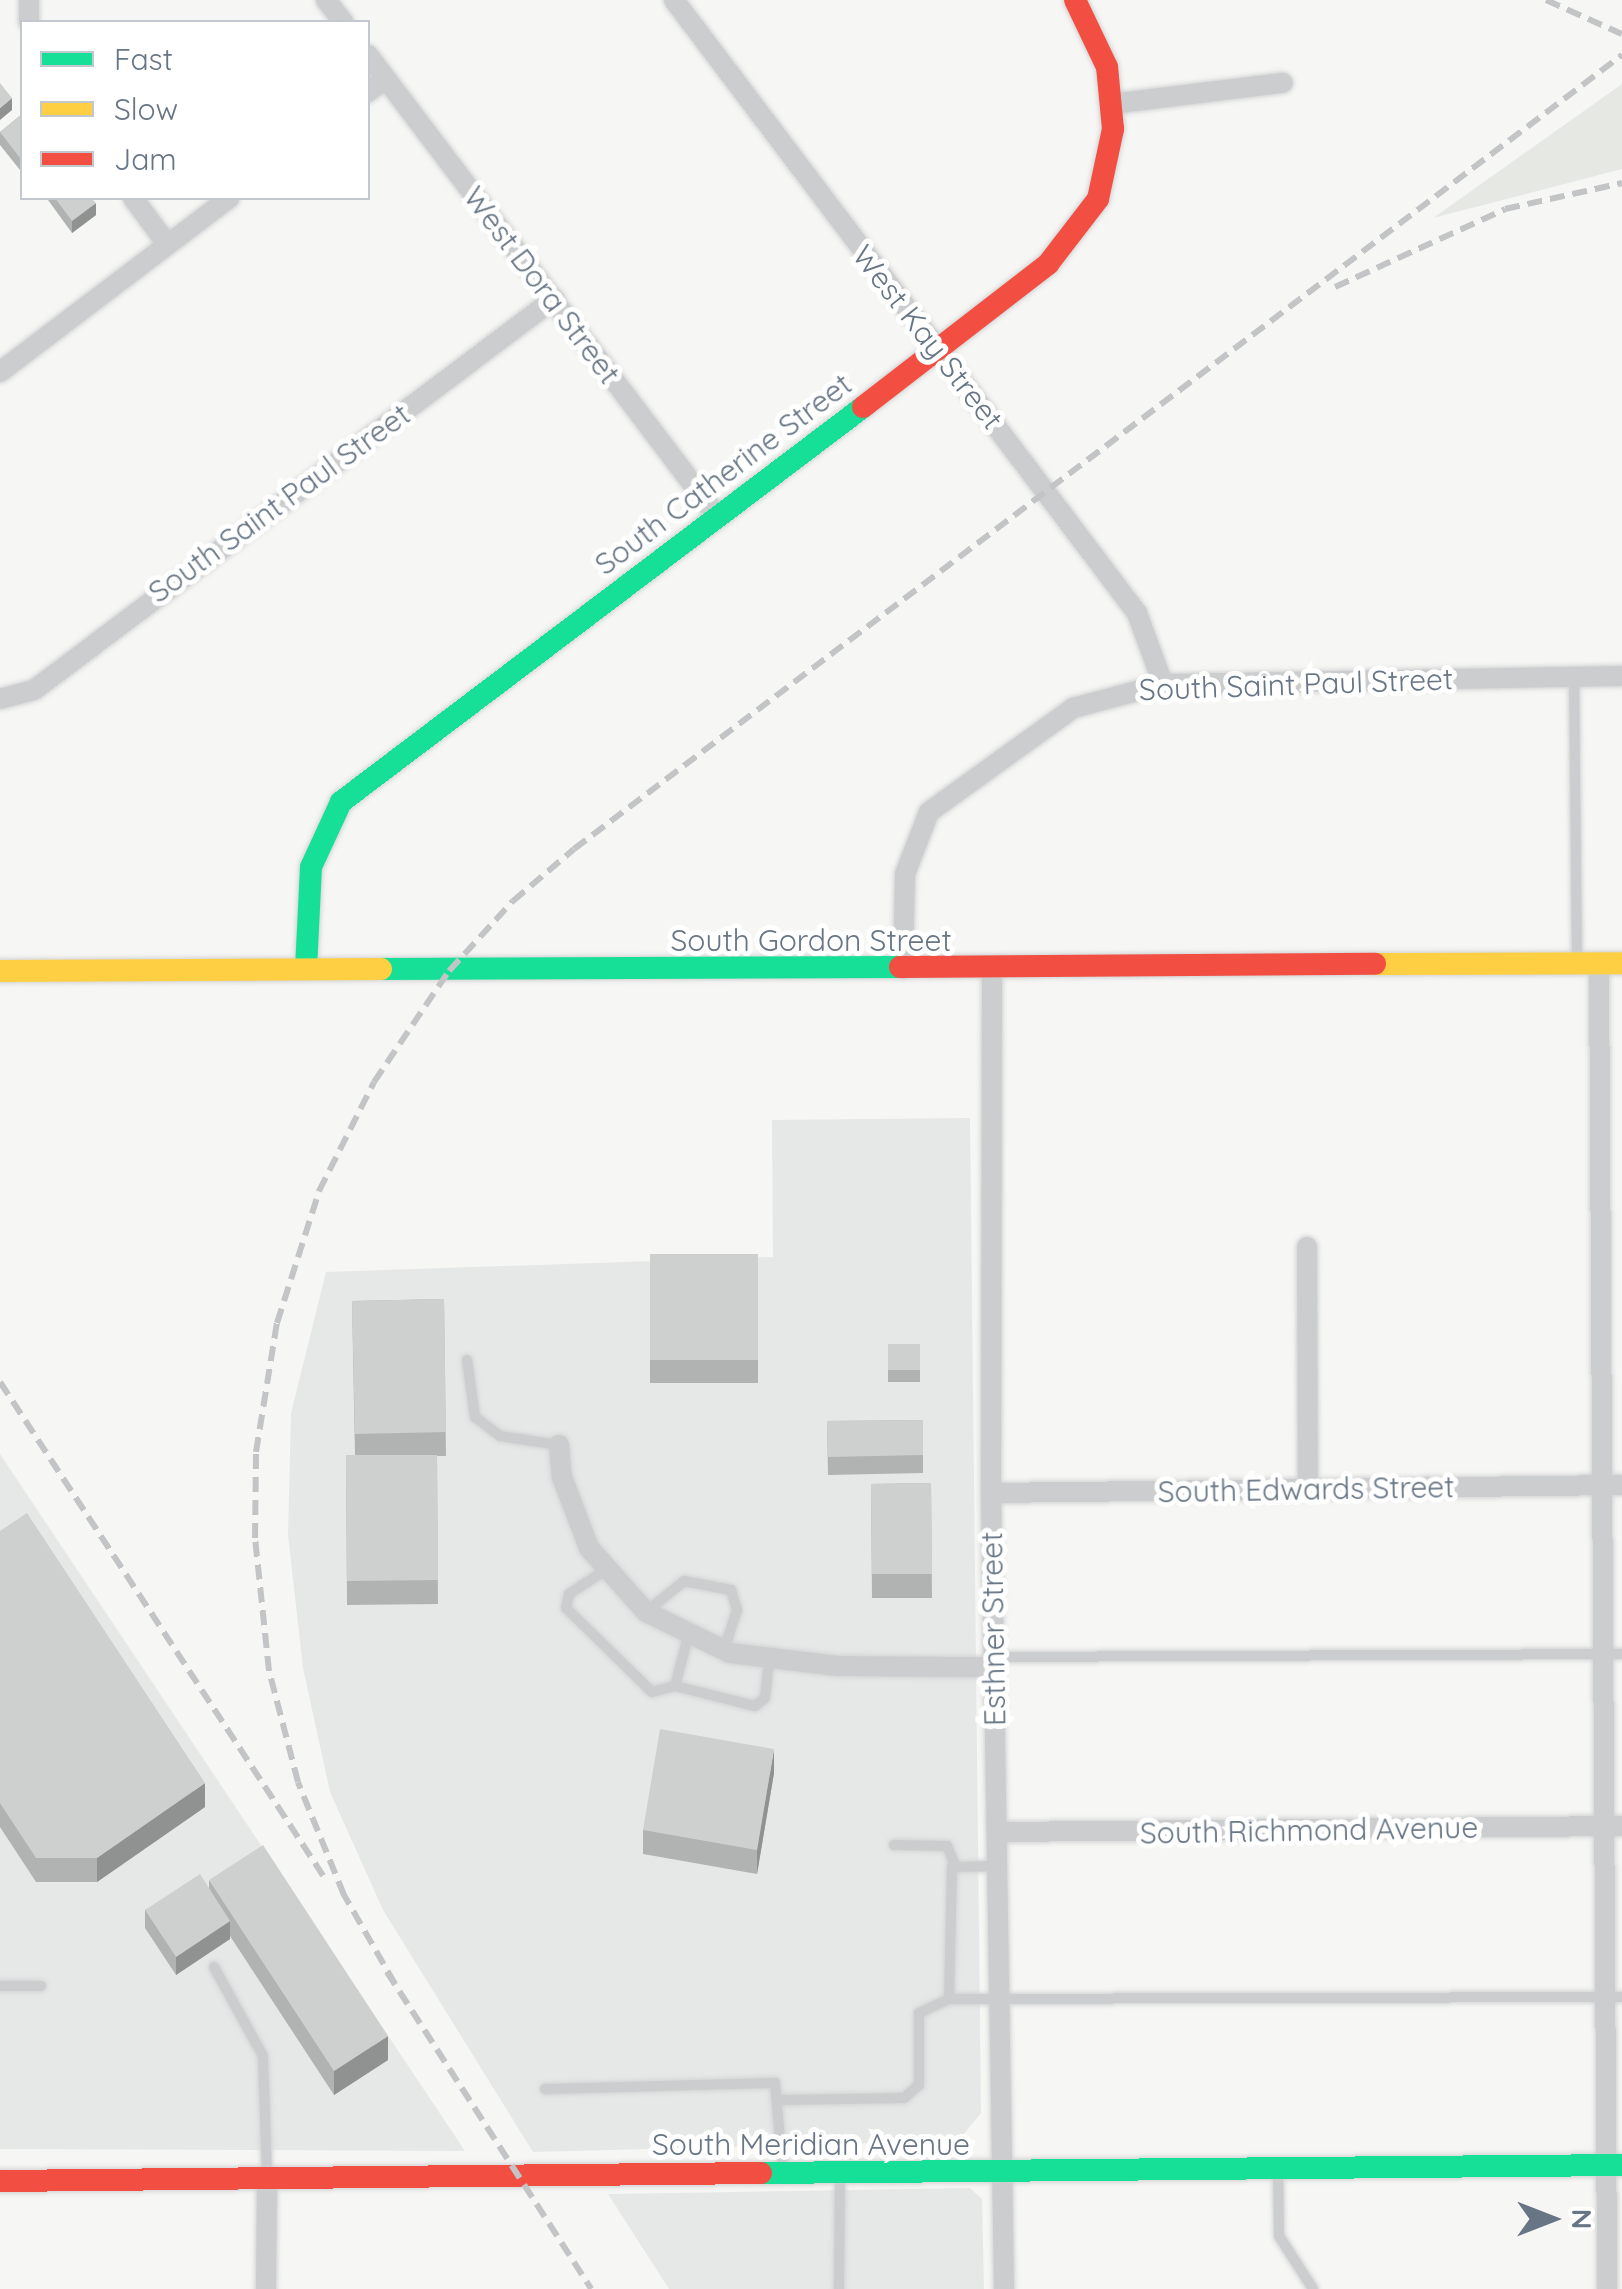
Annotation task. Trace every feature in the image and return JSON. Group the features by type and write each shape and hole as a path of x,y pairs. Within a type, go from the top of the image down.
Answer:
{"street":[{"path":"326,0 341,20"},
{"name":"West Kay Street","path":"674,0 936,352 1137,613 1163,684"},
{"name":"South Catherine Street","path":"306,969 311,868 327,820 341,802 936,352 1048,264 1077,232 1109,164 1111,104 1096,32 1075,0"},
{"name":"West Dora Street","path":"370,59 716,515"},
{"path":"370,90 385,78"},
{"path":"1111,104 1282,83"},
{"path":"135,200 168,244"},
{"path":"0,372 226,200"},
{"name":"South Saint Paul Street","path":"0,699 34,690 554,299"},
{"name":"South Saint Paul Street","path":"904,969 905,874 929,812 1073,708 1163,684 1622,676"},
{"path":"1599,963 1599,1485 1611,1654 1614,2231 1607,2289"},
{"name":"South Gordon Street","path":"0,971 1599,963"},
{"name":"Esthner Street","path":"992,968 990,1493 1004,2289"},
{"path":"1307,1247 1308,1488"},
{"path":"559,1445 568,1494 590,1548 646,1612 724,1650 769,1658 838,1666 992,1662"},
{"name":"South Edwards Street","path":"990,1493 1622,1485"},
{"name":"South Richmond Avenue","path":"997,1832 1612,1826"},
{"name":"South Meridian Avenue","path":"0,2181 1614,2165"},
{"path":"266,2180 266,2289"}],"lane":[{"path":"1574,676 1599,963"},
{"path":"467,1360 475,1416 500,1436 559,1445"},
{"path":"608,1569 569,1594 566,1608 652,1692 675,1686 755,1706 764,1698 769,1658"},
{"path":"646,1612 684,1581 730,1590 736,1610 724,1650"},
{"path":"675,1686 689,1633"},
{"path":"992,1662 1611,1654"},
{"path":"894,1845 947,1846 956,1867 949,1999"},
{"path":"956,1867 997,1866"},
{"path":"214,1967 263,2056 266,2180"},
{"path":"0,1986 40,1986"},
{"path":"782,2100 904,2098 919,2085 919,2013 949,1999 1613,1997"},
{"path":"544,2090 775,2084 782,2100 783,2174"},
{"path":"1278,2168 1279,2236 1313,2289"},
{"path":"839,2289 840,2174"}],"shaded area":[{"path":"1622,84 1622,169 1433,218"},
{"path":"970,1118 981,2113 958,2141 533,2152 383,1910 330,1792 303,1668 288,1535 291,1413 326,1272 773,1257 772,1120"},
{"path":"0,1454 465,2151 0,2149"},
{"path":"970,2188 982,2199 984,2289 669,2289 608,2194"}],"building":[{"path":"0,83 12,98 0,108"},
{"path":"20,116 20,158 0,132"},
{"path":"56,200 96,203 72,221"},
{"path":"650,1254 758,1254 758,1360 650,1360"},
{"path":"444,1299 446,1432 355,1434 352,1301"},
{"path":"888,1344 920,1344 920,1370 888,1370"},
{"path":"923,1420 923,1455 828,1457 827,1421"},
{"path":"346,1455 437,1455 438,1580 347,1581"},
{"path":"931,1483 932,1574 872,1574 871,1484"},
{"path":"27,1513 205,1783 97,1858 36,1858 0,1803 0,1531"},
{"path":"660,1729 774,1749 757,1850 643,1830"},
{"path":"263,1845 388,2036 334,2071 209,1880"},
{"path":"200,1874 230,1921 176,1957 145,1910"}],"railway":[{"path":"1546,0 1622,34"},
{"path":"395,1984 344,1895 298,1782 269,1671 255,1538 256,1452 277,1323 319,1191 374,1082 449,971 513,901 574,849 1622,55"},
{"path":"1335,287 1505,209 1622,183"},
{"path":"0,1382 326,1880"},
{"path":"387,1972 591,2289"}],"traffic: fast":[{"path":"306,969 311,867 341,802 863,407"},
{"path":"381,969 900,967"},
{"path":"761,2173 1622,2165"}],"traffic: slow":[{"path":"1375,964 1622,963"},
{"path":"0,971 381,969"}],"traffic: jam":[{"path":"863,407 1048,264 1098,199 1113,129 1107,67 1075,0"},
{"path":"900,967 1375,964"},
{"path":"0,2181 761,2173"}]}
